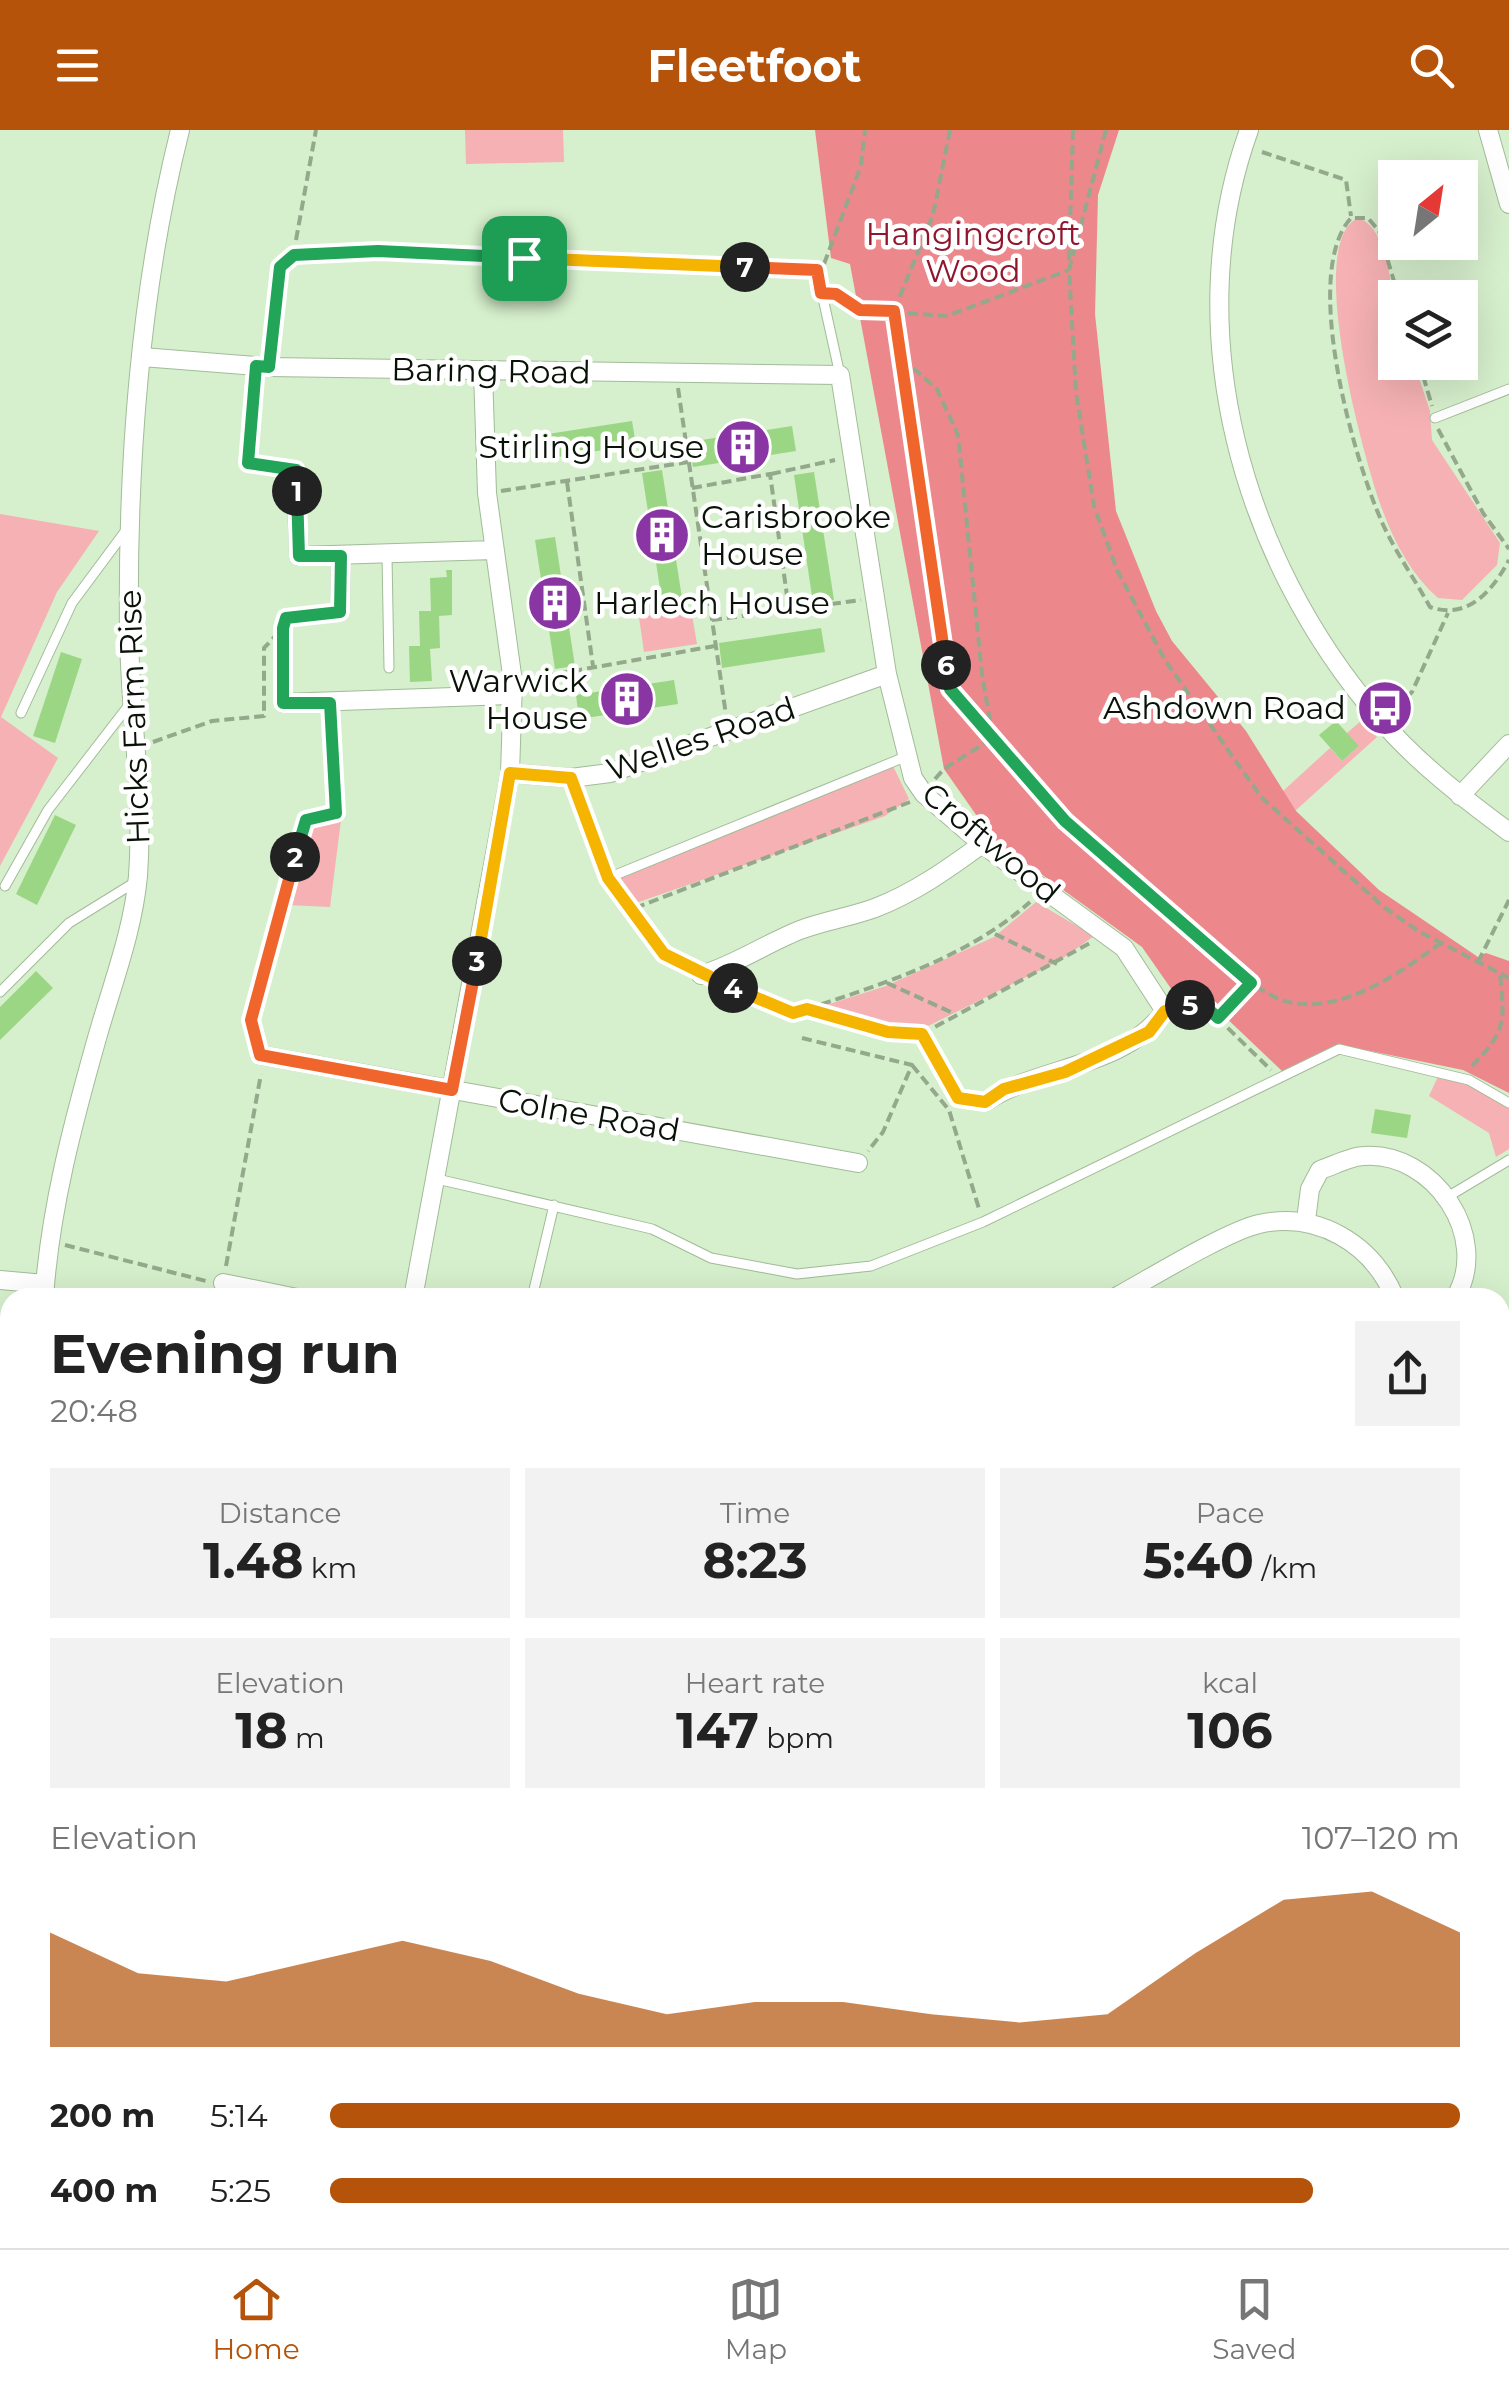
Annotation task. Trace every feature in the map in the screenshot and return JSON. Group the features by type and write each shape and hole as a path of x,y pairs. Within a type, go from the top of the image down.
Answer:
{"street":[{"name":"Hicks Farm Rise","path":"44,1288 75,1114 127,937 137,881 140,818 131,702 129,527 154,259 180,130"},
{"path":"1488,130 1509,204"},
{"path":"1246,138 1231,179 1218,269 1222,356 1239,458 1266,540 1341,672 1380,720 1460,796 1509,832"},
{"name":"Baring Road","path":"142,356 262,367 840,375"},
{"path":"415,1288 510,773 513,696 486,493 483,372"},
{"name":"Croftwood","path":"840,375 887,674 905,758 924,794 982,844 1124,948 1165,1011"},
{"path":"296,470 299,556 494,550"},
{"path":"340,612 341,556"},
{"name":"Welles Road","path":"510,773 571,778 610,773 887,674"},
{"path":"283,703 513,696"},
{"path":"1460,796 1509,744"},
{"path":"701,975 735,965 761,946 804,928 876,907 932,880 982,844"},
{"path":"985,1102 1004,1089 1065,1072 1149,1032 1165,1011"},
{"name":"Colne Road","path":"260,1055 858,1162"},
{"path":"1306,1220 1310,1189 1320,1170 1364,1156 1410,1164 1448,1196 1465,1242 1461,1288"},
{"path":"1133,1288 1256,1224 1306,1220 1350,1240 1386,1274 1391,1288"},
{"path":"0,1280 32,1288"},
{"path":"223,1283 248,1288"}],"lane":[{"path":"262,367 280,267 294,255 378,251 817,266 840,375"},
{"path":"1436,418 1509,388"},
{"path":"21,712 72,604 129,527"},
{"path":"386,556 389,668"},
{"path":"5,886 48,810 131,702"},
{"path":"330,703 336,813"},
{"path":"571,778 608,878 905,758"},
{"path":"0,992 70,922 137,881"},
{"path":"437,1179 652,1229 712,1258 798,1274 871,1266 983,1222 1340,1049 1469,1080 1509,1103"},
{"path":"1448,1196 1509,1160"},
{"path":"534,1288 554,1206"}],"path":[{"path":"294,255 316,130"},
{"path":"817,266 825,264 861,166 864,130"},
{"path":"950,130 934,214 894,311 896,354 950,689 1065,821 1251,983 1278,998 1312,1003 1378,986 1442,942"},
{"path":"1074,130 1069,270 1076,392 1094,506 1117,570 1165,660 1261,798 1384,908 1509,978"},
{"path":"1069,270 1106,130"},
{"path":"1246,138 1346,180 1352,218"},
{"path":"1394,280 1379,232 1368,218 1352,218 1340,231 1332,255 1330,288 1344,408 1380,520 1430,607 1448,613 1467,609 1501,576 1509,560"},
{"path":"821,293 836,294 860,310 947,316 1069,270"},
{"path":"896,354 937,389 958,435 982,674 993,738"},
{"path":"262,367 248,463 296,470"},
{"path":"676,374 729,731"},
{"path":"1424,380 1442,442 1509,548"},
{"path":"692,488 829,461"},
{"path":"486,493 688,462"},
{"path":"770,474 789,610"},
{"path":"566,480 593,666"},
{"path":"712,620 849,602"},
{"path":"283,703 286,618 340,612"},
{"path":"1380,720 1412,692 1448,613"},
{"path":"136,748 212,722 264,716 264,648 283,628"},
{"path":"539,677 715,646"},
{"path":"635,908 898,810 924,794 944,769 993,738"},
{"path":"50,1241 191,1279 223,1283 262,1083 251,1020 306,820 336,813"},
{"path":"608,878 635,908 664,954 701,975 793,1013 887,983 995,934 1044,890"},
{"path":"1478,962 1509,900"},
{"path":"807,1009 888,1032 922,1034 1057,964 1105,933"},
{"path":"995,934 1057,964"},
{"path":"1470,1068 1498,1040 1505,1014 1500,974"},
{"path":"887,983 958,1015"},
{"path":"1218,1018 1251,983"},
{"path":"1165,1011 1201,1002 1282,1080"},
{"path":"922,1034 958,1098 985,1102"},
{"path":"802,1038 912,1065 950,1110 983,1222"},
{"path":"858,1162 883,1132 912,1065"}],"shaded area":[{"path":"465,130 563,130 564,162 466,164"},
{"path":"1358,218 1378,238 1378,260 1386,260 1390,280 1378,280 1378,380 1420,380 1430,411 1432,440 1500,543 1497,565 1462,600 1438,598 1421,580 1406,560 1384,514 1353,406 1344,358 1336,268 1343,236"},
{"path":"0,514 99,531 57,592 1,717 58,758 0,866"},
{"path":"691,609 697,644 644,652 639,617"},
{"path":"1361,721 1377,737 1295,811 1282,792 1330,748 1342,761 1358,747 1347,733"},
{"path":"893,766 909,799 885,816 636,903 613,881"},
{"path":"342,812 330,907 287,905 309,823"},
{"path":"1036,902 1094,936 1059,961 922,1029 890,1030 814,1009 886,986 994,937"},
{"path":"1440,1072 1474,1083 1509,1107 1509,1149 1496,1157 1489,1133 1429,1096"}],"green space":[{"name":"Hangingcroft Wood","path":"815,130 1119,130 1098,195 1095,314 1116,511 1156,611 1172,641 1246,731 1296,811 1379,890 1478,957 1486,953 1509,961 1509,1093 1463,1070 1346,1046 1332,1047 1282,1071 1201,994 1179,1000 1142,947 993,839 944,769 850,264 831,258"}],"building":[{"path":"632,421 636,445 539,460 535,436"},
{"name":"Stirling House","path":"792,426 796,451 693,467 689,442"},
{"name":"Carisbrooke House","path":"662,470 682,598 662,601 642,473"},
{"path":"814,472 834,600 813,603 794,475"},
{"name":"Harlech House","path":"555,537 575,666 555,669 535,540"},
{"path":"446,570 452,570 452,615 439,616 440,648 430,649 432,681 410,682 409,646 420,646 419,611 431,611 430,578 447,577"},
{"path":"821,628 825,652 722,668 719,643"},
{"path":"61,652 82,659 55,743 33,736"},
{"name":"Warwick House","path":"674,680 678,704 579,719 576,695"},
{"path":"1336,721 1359,746 1342,761 1319,735"},
{"path":"55,815 76,825 37,905 16,894"},
{"path":"36,971 53,988 0,1040 0,1007"},
{"path":"1375,1109 1411,1115 1407,1138 1371,1133"}],"place":[{"name":"Stirling House","path":"743,447"},
{"name":"Carisbrooke House","path":"662,535"},
{"name":"Harlech House","path":"555,603"},
{"name":"Warwick House","path":"627,699"},
{"name":"Ashdown Road","path":"1385,708"}],"route":[{"path":"378,251 524,258 817,270 821,293 836,294 860,310 894,311 896,354 950,689 1065,821 1149,890 1251,983 1226,1015 1218,1018 1201,1002 1165,1011 1149,1032 1065,1072 1004,1089 985,1102 958,1098 922,1034 888,1032 807,1009 793,1013 701,975 664,954 635,908 608,878 571,778 510,773 452,1090 260,1055 251,1020 306,820 336,813 330,703 283,703 283,628 286,618 340,612 341,556 299,556 296,470 284,465 248,463 256,366 269,367 280,267 294,255 378,251"}]}
